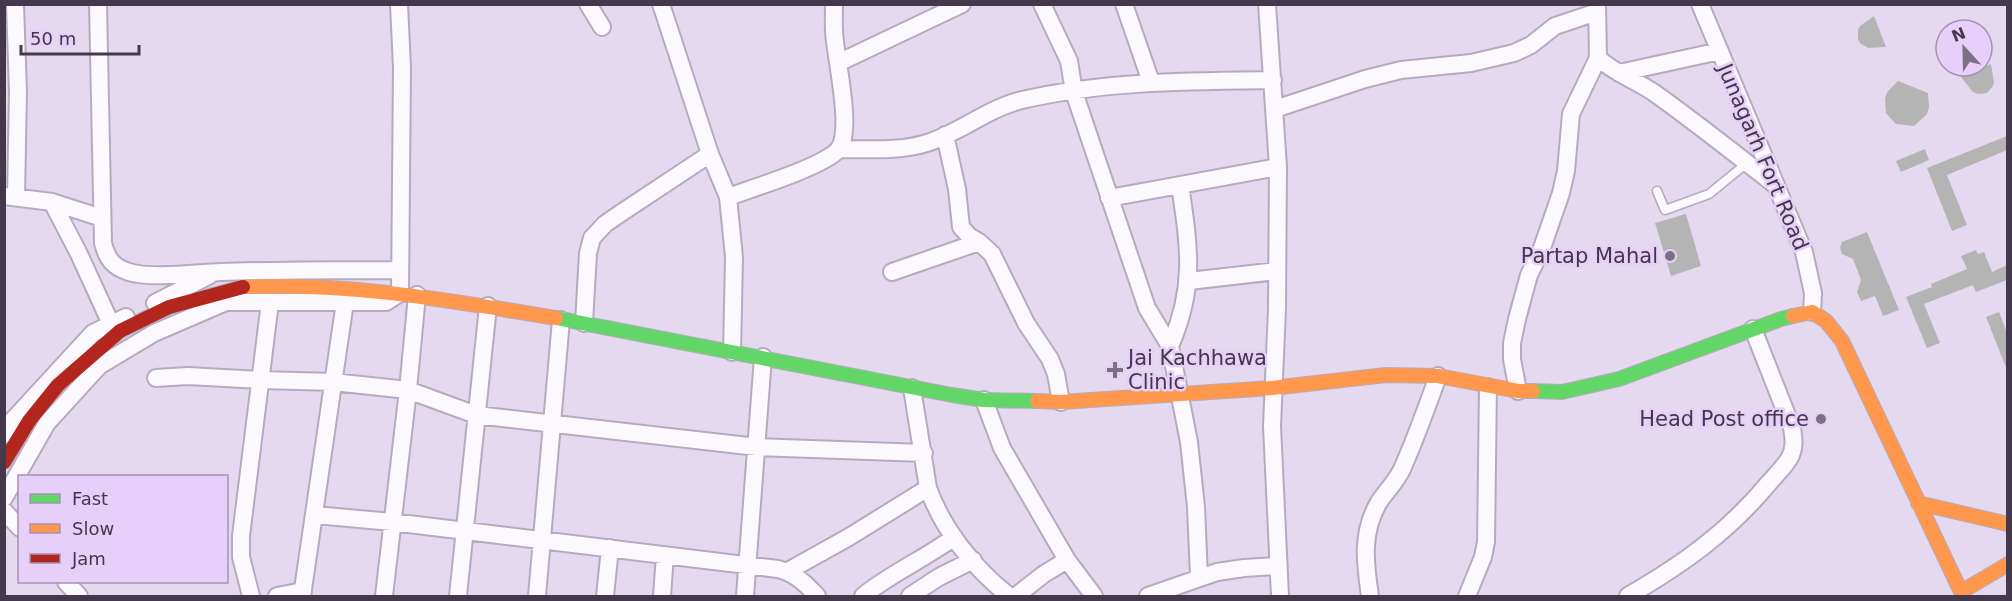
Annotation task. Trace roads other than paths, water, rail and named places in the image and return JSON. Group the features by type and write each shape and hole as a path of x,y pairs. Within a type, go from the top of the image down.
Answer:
{"street":[{"path":"15,4 18,92 10,196 52,202 102,218"},
{"path":"98,4 103,243 106,256 114,266 131,272 158,274 400,270"},
{"path":"384,597 408,390 409,294 400,270 402,68 399,4"},
{"path":"588,4 602,27"},
{"path":"661,4 710,154 728,197 734,257 732,352"},
{"path":"728,197 824,160 839,149 844,136 844,119 834,40 834,4"},
{"path":"838,63 962,4"},
{"path":"1042,4 1069,61 1074,92 1147,308 1170,346 1189,442 1195,496 1199,577"},
{"path":"1124,4 1151,82"},
{"path":"1267,4 1278,167 1277,271 1272,388 1280,597"},
{"name":"Junagarh Fort Road","path":"1700,4 1809,269 1813,292 1812,312"},
{"path":"1275,109 1365,79 1401,70 1471,63 1514,53 1531,45 1555,26 1597,8 1598,58 1571,114 1566,171 1561,193 1542,248 1529,275 1512,343 1512,359 1518,392"},
{"path":"1619,73 1720,51"},
{"path":"1598,58 1670,104 1775,184"},
{"path":"839,149 907,148 945,135 992,111 1021,100 1151,82 1273,81"},
{"path":"945,135 957,189 962,227 969,236 992,254 1026,323 1050,359 1056,374 1061,402"},
{"path":"585,324 588,254 592,238 605,224 710,154"},
{"path":"1109,198 1278,167"},
{"path":"1170,346 1184,310 1189,280 1187,233 1180,185"},
{"path":"52,202 111,324"},
{"path":"892,272 979,242"},
{"path":"1189,280 1277,271"},
{"path":"6,425 93,333 216,272"},
{"path":"4,462 29,421 58,385 120,331 169,308 240,287 282,285 409,294 488,306 984,400 1061,402 1181,396 1386,375 1438,376 1518,392 1562,392 1619,379 1781,319 1812,312 1826,321 1842,341 1962,594 2007,564"},
{"path":"4,498 47,423 99,366 154,333 226,302 386,302 409,294"},
{"path":"251,597 241,557 241,536 270,302"},
{"path":"277,597 303,594 345,302"},
{"path":"458,597 488,306"},
{"path":"537,597 561,320"},
{"path":"1628,597 1682,564 1724,532 1789,458 1794,442 1792,428 1753,329"},
{"path":"744,597 763,357"},
{"path":"156,378 188,376 333,382 408,390 476,415 757,447 924,453"},
{"path":"1370,597 1365,566 1365,536 1370,519 1380,500 1396,481 1403,468 1438,376"},
{"path":"1467,597 1486,542 1488,387"},
{"path":"912,388 928,488 936,511 954,537 993,584 1009,597"},
{"path":"984,400 1002,448 1090,595"},
{"path":"788,571 849,537 928,488"},
{"path":"1918,503 2007,524"},
{"path":"4,511 18,526"},
{"path":"315,515 392,522 788,571 800,579 817,597"},
{"path":"862,597 878,584 919,562 954,537"},
{"path":"605,597 610,549"},
{"path":"662,597 665,555"},
{"path":"910,597 939,577 973,560"},
{"path":"1016,597 1044,574 1067,560"},
{"path":"1148,597 1199,577 1244,568 1278,566"},
{"path":"67,583 79,597"}],"lane":[{"path":"1658,191 1665,210 1709,194 1747,163"}],"place":[{"name":"Partap Mahal","path":"1670,256"},
{"name":"Jai Kachhawa Clinic","path":"1115,370"},
{"name":"Head Post office","path":"1821,419"}]}
